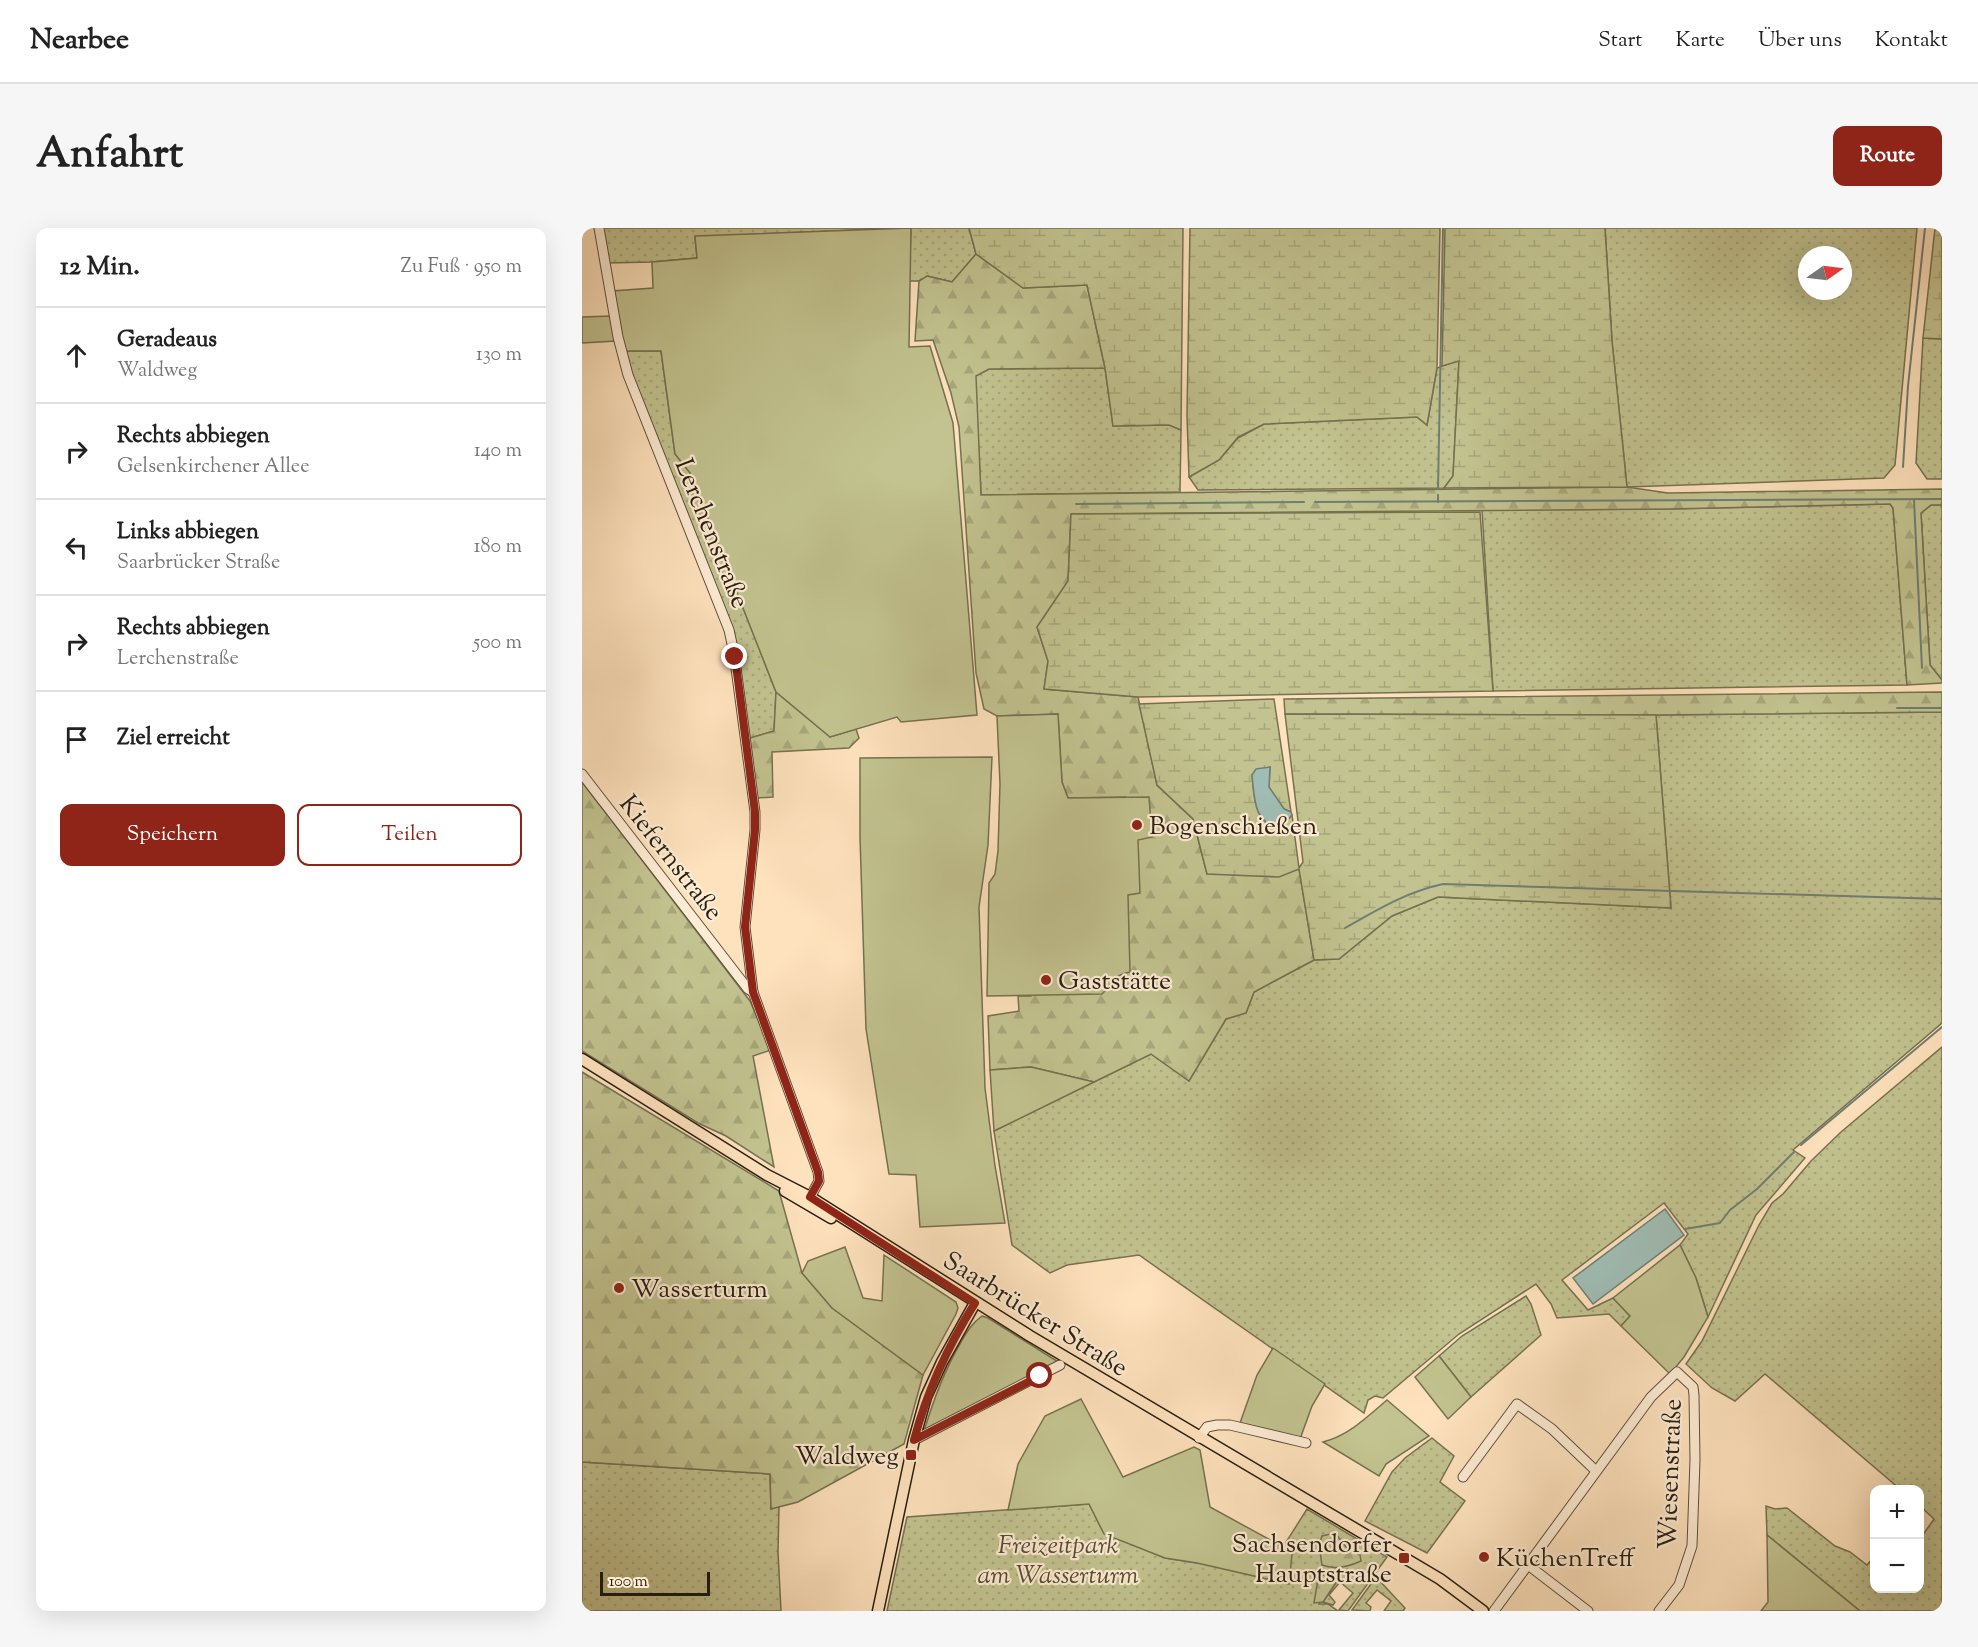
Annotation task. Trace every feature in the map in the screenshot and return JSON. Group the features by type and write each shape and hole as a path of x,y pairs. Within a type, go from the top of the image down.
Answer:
{"main road":[{"name":"Saarbrücker Straße","path":"582,1059 767,1175 780,1187 808,1201 831,1219 850,1224 975,1303 1440,1580 1484,1611"},
{"path":"878,1611 914,1440 926,1397 942,1362 975,1303"}],"street":[{"name":"Lerchenstraße","path":"599,228 618,337 628,375 729,630 734,653 755,812 745,927 753,992 818,1172 819,1181 808,1201"},
{"name":"Kiefernstraße","path":"582,774 748,989 753,992"},
{"path":"914,1440 1060,1365"},
{"name":"Wiesenstraße","path":"1595,1470 1650,1397 1677,1372 1693,1387 1695,1452 1692,1546 1679,1585 1659,1611"},
{"path":"1463,1478 1517,1404 1552,1429 1595,1470 1494,1611"},
{"path":"1199,1438 1207,1427 1224,1424 1306,1443"},
{"path":"1528,1565 1588,1611"}],"green space":[{"path":"601,228 901,228 695,237 697,258 607,263"},
{"path":"911,228 969,228 976,254 952,282 928,276 919,281 909,281"},
{"path":"911,228 909,347 930,346 953,423 977,715 901,722 897,717 830,737 776,692 690,473 675,454 661,351 623,351 612,291 653,288 652,262 697,258 695,236"},
{"path":"969,228 1183,228 1181,430 1169,425 1113,426 1105,368 1087,285 1023,288 976,254"},
{"path":"1190,228 1440,228 1437,368 1427,425 1417,417 1264,424 1238,437 1219,460 1189,477 1187,415"},
{"path":"1445,228 1605,228 1612,341 1627,487 1444,488 1453,476 1459,361 1442,366"},
{"path":"1605,228 1917,228 1895,465 1884,478 1627,487 1612,341"},
{"path":"1935,228 1942,228 1942,339 1923,338"},
{"path":"976,254 1023,288 1087,285 1105,368 989,369 976,376 981,495 1627,487 1668,493 1942,489 1942,505 1931,505 1921,513 1930,665 1942,683 1907,685 1893,508 1890,504 1669,509 1071,514 1068,581 1037,627 1048,661 1044,689 1138,697 1157,785 1193,819 1207,874 1299,869 1314,960 1254,992 1246,1013 1226,1019 1189,1081 1151,1054 1094,1082 1031,1067 990,1070 988,1016 1019,1011 1018,996 1031,996 1126,797 1068,798 1062,782 1058,714 997,716 984,709 976,673 959,427 951,393 933,340 915,341 919,281 927,276 952,282"},
{"path":"611,316 616,341 582,343 582,317"},
{"path":"1923,338 1942,339 1942,479 1927,479 1916,463"},
{"path":"623,351 661,351 675,454 690,472 776,692 774,731 750,738 740,665 731,630"},
{"path":"1459,360 1453,476 1444,488 1198,490 1189,477 1219,460 1238,438 1264,424 1417,417 1427,425 1437,368"},
{"path":"1105,368 1113,426 1169,425 1181,430 1180,492 981,495 975,376 989,369"},
{"path":"1890,504 1893,508 1907,685 1493,691 1482,510"},
{"path":"1931,505 1942,505 1942,680 1930,665 1921,513"},
{"path":"1480,512 1493,691 1138,697 1044,689 1048,661 1037,627 1068,581 1071,514"},
{"path":"776,692 830,737 856,729 859,738 849,748 772,752 773,797 757,798 750,738 774,731"},
{"path":"1942,692 1942,712 1656,715 1285,714 1284,699"},
{"path":"1274,699 1291,812 1284,809 1269,787 1270,767 1252,775 1254,794 1260,816 1281,832 1285,822 1292,815 1299,868 1303,862 1285,714 1656,715 1671,908 1438,897 1392,916 1339,959 1314,960 1299,869 1279,877 1207,874 1193,819 1157,785 1139,704"},
{"path":"1942,712 1942,1023 1793,1150 1805,1158 1756,1215 1708,1317 1696,1278 1680,1245 1688,1234 1664,1203 1562,1280 1588,1310 1613,1298 1630,1316 1621,1326 1609,1314 1557,1318 1551,1304 1536,1284 1459,1334 1383,1398 1375,1396 1368,1400 1364,1413 1139,1255 1067,1265 1050,1273 1012,1245 994,1131 1151,1054 1189,1081 1226,1019 1246,1013 1254,992 1314,960 1339,959 1392,916 1438,897 1671,908 1656,715"},
{"path":"1058,714 1062,782 1068,798 1149,797 1152,837 1138,840 1140,893 1128,895 1130,972 1116,978 1102,994 987,996 989,883 995,874 998,851 1000,784 997,716"},
{"path":"992,757 988,845 979,907 985,1088 1005,1223 920,1227 916,1175 889,1174 866,1029 860,758"},
{"path":"582,782 750,1001 771,1050 753,1056 774,1167 582,1051"},
{"path":"1942,1047 1942,1611 1860,1611 1767,1535 1766,1506 1775,1509 1787,1508 1835,1546 1850,1552 1867,1565 1870,1562 1870,1593 1924,1593 1924,1533 1934,1519 1924,1510 1924,1485 1895,1485 1765,1374 1735,1401 1712,1388 1686,1364 1702,1341 1772,1203 1841,1132"},
{"path":"1031,1067 1094,1082 994,1131 990,1070"},
{"path":"582,1072 779,1191 802,1273 832,1308 923,1375 904,1444 798,1502 771,1509 770,1474 582,1462"},
{"path":"1680,1245 1696,1278 1708,1317 1684,1357 1670,1374 1621,1326 1630,1316 1613,1298"},
{"path":"845,1247 863,1298 882,1301 884,1255 956,1302 958,1308 956,1314 923,1375 832,1308 802,1273 808,1261"},
{"path":"1526,1296 1541,1335 1471,1397 1439,1356 1462,1336"},
{"path":"982,1316 1060,1363 924,1431 949,1364 968,1331"},
{"path":"1273,1348 1325,1384 1312,1406 1300,1439 1240,1423 1257,1375"},
{"path":"1439,1356 1471,1397 1448,1419 1415,1377"},
{"path":"1081,1399 1123,1477 1194,1447 1200,1450 1210,1507 1292,1554 1289,1584 1165,1558 1104,1534 1089,1504 1008,1510 1018,1464 1045,1416"},
{"path":"1387,1400 1429,1436 1386,1464 1379,1476 1323,1442 1349,1430"},
{"path":"1432,1438 1454,1456 1440,1482 1465,1501 1427,1553 1365,1521 1392,1472 1405,1458"},
{"path":"582,1462 770,1474 771,1508 779,1506 778,1552 781,1611 582,1611"},
{"name":"Freizeitpark am Wasserturm","path":"1089,1504 1104,1533 1165,1558 1197,1563 1292,1554 1283,1547 1307,1509 1387,1557 1348,1611 1339,1610 1353,1593 1340,1582 1329,1595 1335,1602 1333,1605 1323,1602 1339,1578 1324,1593 1319,1604 1328,1604 1338,1611 887,1611 907,1517"},
{"path":"1335,1533 1346,1547 1360,1555 1361,1561 1342,1567 1322,1565 1319,1545 1322,1536"},
{"path":"1767,1535 1860,1611 1761,1611 1768,1602"},
{"path":"1338,1573 1339,1578 1323,1602 1314,1603 1318,1579 1325,1574"},
{"path":"1376,1577 1405,1608 1403,1611 1384,1611 1391,1601 1377,1590 1366,1603 1371,1607 1370,1611 1352,1610"}],"water":[{"path":"1270,767 1269,787 1284,809 1292,815 1281,832 1265,821 1255,802 1252,775 1256,769"},
{"path":"1665,1209 1684,1235 1593,1304 1573,1278"}],"waterway":[{"path":"1438,489 1443,228"},
{"path":"1903,467 1908,386 1925,228"},
{"path":"1438,495 1438,502"},
{"path":"1315,502 1942,499"},
{"path":"1914,500 1922,668"},
{"path":"1076,504 1304,502"},
{"path":"1897,708 1942,708"},
{"path":"1345,928 1404,897 1443,884 1942,899"},
{"path":"1801,1145 1942,1027"},
{"path":"1685,1229 1720,1223 1730,1210 1757,1189 1794,1152"}],"place":[{"name":"Bogenschießen","path":"1137,825"},
{"name":"Gaststätte","path":"1046,980"},
{"name":"Wasserturm","path":"619,1288"},
{"name":"Waldweg","path":"911,1455"},
{"name":"KüchenTreff","path":"1484,1557"},
{"name":"Sachsendorfer Hauptstraße","path":"1404,1558"}],"route":[{"path":"735,657 755,812 745,936 753,992 818,1172 819,1181 810,1197 975,1303 942,1362 926,1397 914,1440 1040,1376"}]}
